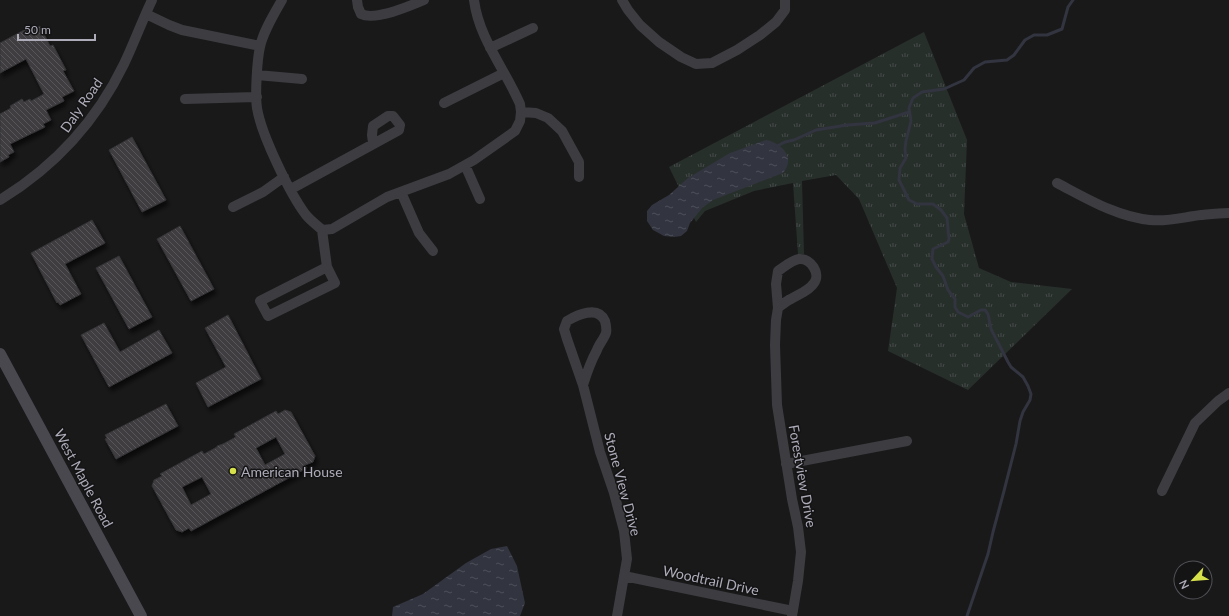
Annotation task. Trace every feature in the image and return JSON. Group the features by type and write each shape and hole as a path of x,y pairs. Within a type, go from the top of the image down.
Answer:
{"main road":[{"name":"West Maple Road","path":"0,354 141,616"}],"street":[{"name":"Daly Road","path":"0,200 47,166 86,126 100,107 124,64 152,0"},
{"path":"282,0 270,21 260,46 257,75 257,108 266,137 284,177 307,216 322,230 327,267 335,283 268,316 260,301 327,267"},
{"path":"357,0 361,14 370,16 382,14 424,0"},
{"path":"322,230 332,229 387,198 449,174 465,165 514,131 520,121 521,112 517,97 490,48 479,23 474,0"},
{"path":"622,0 640,25 659,42 681,57 696,64 712,63 738,50 760,35 776,22 785,10 785,0"},
{"path":"146,14 182,30 260,46"},
{"path":"490,48 533,28"},
{"path":"444,103 504,73"},
{"path":"257,75 302,79"},
{"path":"185,99 257,97"},
{"path":"521,112 536,113 548,118 562,131 579,162 579,177"},
{"path":"291,189 373,143"},
{"path":"465,165 480,199"},
{"path":"233,207 263,192 284,177"},
{"path":"1056,183 1120,214 1150,220 1177,220 1201,215 1229,213"},
{"path":"401,192 419,233 433,251"},
{"name":"Forestview Drive","path":"778,308 812,287 816,281 816,273 809,262 798,259 791,262 778,271 776,284 778,308 775,341 777,405 801,552 793,614"},
{"name":"Stone View Drive","path":"583,385 590,363 606,334 607,326 603,318 597,313 587,312 575,316 567,321 564,329 583,385 600,452 614,493 624,531 627,559 617,616"},
{"path":"1162,491 1195,423 1218,401 1229,393"},
{"path":"786,464 907,441"},
{"name":"Woodtrail Drive","path":"624,576 793,614"}],"green space":[{"path":"924,32 967,140 964,214 979,268 1011,282 1072,289 968,390 888,351 897,288 859,199 836,175 802,181 804,254 798,254 793,183 754,191 705,211 696,222 669,167"}],"water":[{"path":"766,140 777,144 782,148 788,157 787,167 783,173 713,200 702,208 690,223 687,231 681,236 664,236 653,230 647,221 647,211 652,205 669,195 688,178 730,153"},
{"path":"507,546 517,566 525,603 520,616 392,616 393,607 423,594 466,563 491,549"}],"building":[{"path":"40,26 50,46 53,45 66,70 63,71 74,91 62,97 64,101 46,110 51,120 43,124 45,127 10,144 14,152 0,162 0,114 11,108 10,106 22,99 24,102 30,99 31,101 44,94 26,59 0,73 0,43 26,29 28,32"},
{"path":"132,137 166,200 142,212 109,150"},
{"path":"92,220 105,243 65,264 81,294 60,305 58,302 57,303 31,253"},
{"path":"180,226 214,289 191,301 157,239"},
{"path":"119,256 152,317 129,329 96,268"},
{"path":"228,315 261,379 208,407 196,383 226,367 205,328"},
{"path":"104,323 120,352 159,330 172,353 109,387 81,335"},
{"path":"166,404 178,426 116,459 105,439 107,438 105,435"},
{"name":"American House","path":"285,410 291,412 315,456 313,462 305,465 307,468 191,531 189,528 182,532 176,530 152,486 154,480 162,476 160,474 202,451 204,454 236,437 234,434 276,411 278,414","holes":["276,437 285,454 265,465 256,448","202,477 211,494 191,505 182,487"]}],"waterway":[{"path":"967,616 988,554 1016,444 1020,421 1030,400 1031,394 1023,377 1011,367 1008,362 991,329 988,314 985,310 981,310 968,317 958,312 955,307 955,299 948,290 943,276 932,259 933,249 948,242 947,218 941,210 933,204 917,204 909,200 899,180 900,168 906,158 906,141 911,121 909,108 913,98 922,92 944,89 964,80 974,68 985,62 1007,60 1014,55 1025,40 1034,35 1047,35 1062,29 1068,7 1073,0"},
{"path":"777,146 816,130 847,125 875,123 909,112"}],"place":[{"name":"American House","path":"233,471"}]}
